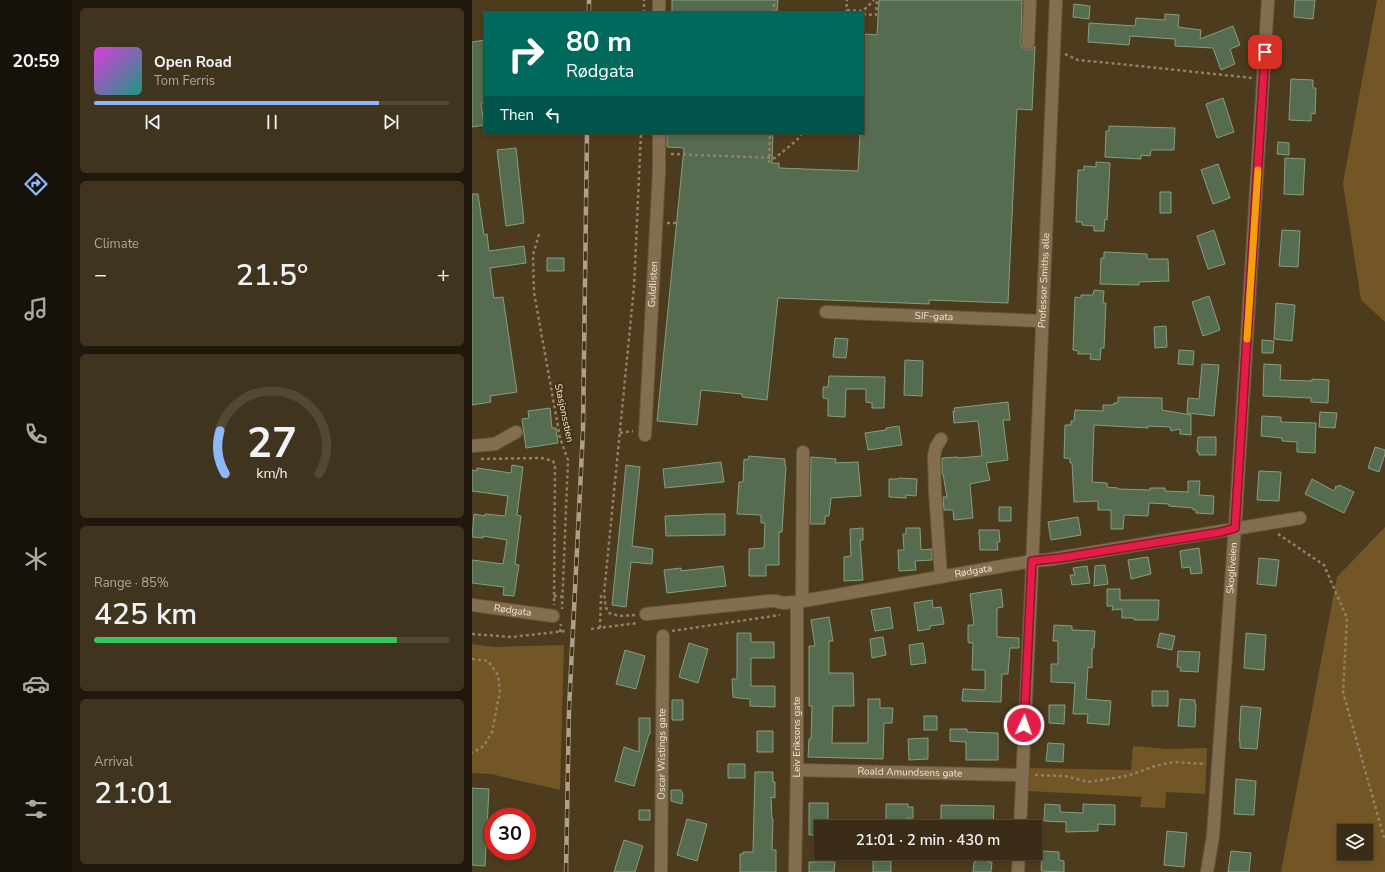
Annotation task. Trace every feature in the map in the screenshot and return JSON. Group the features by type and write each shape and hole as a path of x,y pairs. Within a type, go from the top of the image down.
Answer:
{"street":[{"path":"659,0 659,12"},
{"path":"1028,43 1030,0"},
{"name":"Professor Smiths alle","path":"1020,820 1056,0"},
{"name":"Skogliveien","path":"1207,872 1213,836 1235,528 1268,0"},
{"name":"Guldlisten","path":"645,435 659,134"},
{"name":"SIF-gata","path":"826,312 1042,321"},
{"path":"472,446 495,444 516,432"},
{"path":"941,439 936,447 934,456 941,576"},
{"name":"Leiv Eriksons gate","path":"796,872 799,601 803,452"},
{"name":"Rødgata","path":"646,614 776,601 784,603 799,601 941,576 1221,532 1235,528 1300,518"},
{"name":"Rødgata","path":"472,605 553,616"},
{"name":"Oscar Wistings gate","path":"661,872 663,636"},
{"name":"Roald Amundsens gate","path":"797,770 1022,775"},
{"path":"1018,872 1019,860"}],"path":[{"path":"644,0 644,12"},
{"path":"774,0 774,12"},
{"path":"847,0 846,12 863,11 876,0"},
{"path":"864,14 876,15 876,0"},
{"path":"1054,49 1078,60 1264,79"},
{"path":"641,134 634,287 604,594 606,608 609,613 620,616 646,614"},
{"path":"769,163 770,134"},
{"path":"659,154 775,158 797,140 801,134"},
{"name":"Stasjonsstien","path":"539,234 533,256 534,292 560,438 568,460 563,602"},
{"path":"478,459 542,458 553,461 555,465 553,616"},
{"path":"1263,524 1324,565 1347,618 1343,692 1385,841"},
{"path":"600,628 600,596 604,594"},
{"path":"554,596 562,597"},
{"path":"663,636 671,631 780,615 784,603"},
{"path":"472,634 512,637 565,631"},
{"path":"472,659 488,661 498,675 500,691 492,732 484,746 472,753"},
{"path":"1022,775 1065,776 1088,782 1127,776 1155,766 1174,762 1218,764"}],"shaded area":[{"path":"1377,0 1385,0 1385,322 1361,300 1343,183"},
{"path":"1385,527 1385,872 1281,872 1337,577"},
{"path":"472,644 494,647 564,645 560,790 491,774 472,773"},
{"path":"1133,746 1168,749 1207,748 1205,794 1166,792 1165,808 1140,807 1142,797 1028,791 1029,768 1131,770"}],"building":[{"path":"672,0 778,0 777,12 672,12"},
{"path":"879,0 1022,0 1021,46 1028,50 1035,46 1032,110 1017,109 1008,303 929,300 929,304 778,298 767,400 742,397 742,394 701,390 697,425 657,421 684,148 667,147 667,134 773,134 772,163 779,163 779,168 858,171 860,134 864,134 864,41 865,34 877,35"},
{"path":"1295,0 1315,0 1313,19 1294,17"},
{"path":"1074,4 1090,6 1089,19 1073,17"},
{"path":"1165,14 1179,15 1178,27 1201,30 1200,39 1233,26 1240,45 1230,49 1235,64 1221,70 1213,48 1175,46 1175,39 1130,36 1129,45 1088,42 1089,23 1135,26 1136,18 1165,20"},
{"path":"484,40 484,103 481,103 484,125 472,127 472,42"},
{"path":"1291,79 1313,80 1313,88 1316,88 1315,114 1311,113 1311,121 1289,120"},
{"path":"1223,98 1234,132 1217,138 1206,104"},
{"path":"1109,126 1175,128 1174,150 1151,150 1150,156 1141,155 1141,159 1105,157 1106,131 1109,131"},
{"path":"1278,142 1289,143 1289,155 1277,154"},
{"path":"516,148 524,223 506,226 497,150"},
{"path":"1285,158 1305,159 1303,195 1284,194"},
{"path":"1096,162 1110,163 1107,220 1105,219 1104,231 1094,231 1094,226 1082,225 1082,222 1076,222 1078,170 1084,170 1084,166 1096,167"},
{"path":"1218,164 1230,198 1213,204 1201,170"},
{"path":"1160,192 1171,192 1171,213 1160,213"},
{"path":"472,194 478,194 484,235 487,234 489,251 524,246 526,263 490,268 494,298 503,297 517,392 490,396 491,402 472,405"},
{"path":"1214,230 1225,264 1208,269 1197,236"},
{"path":"1282,230 1300,231 1298,267 1279,266"},
{"path":"1104,252 1147,254 1147,259 1168,259 1169,281 1139,282 1139,285 1100,284 1101,258 1104,258"},
{"path":"547,258 564,258 564,271 547,271"},
{"path":"1094,290 1104,291 1103,303 1106,303 1104,348 1101,348 1100,360 1090,359 1091,354 1078,354 1078,351 1073,350 1075,297 1081,298 1081,295 1093,295"},
{"path":"1209,296 1220,330 1203,336 1192,302"},
{"path":"1276,303 1295,305 1292,341 1274,339"},
{"path":"1166,326 1167,347 1155,348 1154,327"},
{"path":"835,338 848,339 846,358 833,357"},
{"path":"1262,340 1274,341 1273,353 1262,353"},
{"path":"1179,350 1194,351 1193,365 1178,364"},
{"path":"905,360 923,361 922,396 904,395"},
{"path":"1202,364 1219,365 1214,416 1187,413 1188,398 1199,399"},
{"path":"1264,364 1281,365 1280,380 1329,380 1328,403 1311,402 1311,398 1263,396"},
{"path":"829,376 885,377 884,408 872,408 872,403 866,402 866,389 846,389 845,417 828,416 828,399 823,398 823,387 828,387"},
{"path":"1118,397 1162,398 1162,410 1191,415 1191,435 1180,434 1180,429 1171,431 1170,427 1148,426 1148,428 1094,425 1092,482 1107,483 1107,487 1118,489 1150,490 1150,488 1165,488 1165,491 1188,492 1188,481 1200,481 1199,495 1214,496 1213,514 1196,513 1196,510 1193,510 1193,508 1169,506 1169,504 1149,503 1148,516 1124,515 1123,529 1111,529 1111,510 1098,510 1098,501 1074,502 1072,463 1070,463 1070,459 1064,458 1065,425 1071,425 1071,421 1074,421 1075,410 1103,411 1103,405 1114,405 1114,403 1118,403"},
{"path":"1008,402 1010,420 1003,420 1008,460 986,463 990,480 970,484 973,518 954,520 953,510 944,510 943,497 947,497 942,474 942,458 982,456 978,421 954,423 954,408"},
{"path":"550,408 552,428 556,428 558,443 526,448 522,419 529,418 528,411"},
{"path":"1320,412 1337,413 1335,428 1319,427"},
{"path":"1262,416 1281,417 1281,422 1316,423 1315,453 1297,452 1297,442 1282,441 1282,438 1261,436"},
{"path":"899,426 902,445 868,450 865,433 886,430 886,428"},
{"path":"1198,437 1216,437 1216,455 1199,455 1199,452 1197,452"},
{"path":"1375,447 1385,450 1379,472 1368,468"},
{"path":"749,456 785,459 786,466 782,532 779,532 779,565 766,565 766,576 749,576 749,549 764,548 765,523 761,523 761,515 737,514 739,482 743,482 744,459 748,460"},
{"path":"811,457 836,459 835,463 858,462 861,496 831,498 829,516 825,516 825,524 810,524"},
{"path":"721,462 724,482 665,488 663,469"},
{"path":"512,465 523,467 517,515 521,516 515,564 519,565 514,596 503,595 504,587 472,583 472,560 503,564 507,540 483,536 483,538 472,537 474,514 485,516 485,514 505,516 508,496 472,491 472,470 477,471 477,468 511,473"},
{"path":"626,465 640,467 632,546 653,549 652,564 631,562 626,607 612,605"},
{"path":"1259,471 1281,472 1279,501 1257,500"},
{"path":"889,479 917,479 916,496 906,495 906,498 889,497"},
{"path":"1312,479 1334,491 1336,486 1338,487 1339,485 1354,492 1344,513 1305,494"},
{"path":"999,507 1011,507 1011,521 999,521"},
{"path":"725,514 725,535 666,536 665,516"},
{"path":"1078,517 1081,535 1051,540 1048,522"},
{"path":"863,528 863,540 860,540 863,580 844,581 844,557 851,556 850,529"},
{"path":"906,528 920,528 921,550 932,549 932,560 915,561 916,570 899,571 898,550 904,550 903,534 906,534"},
{"path":"979,530 999,530 1000,542 997,542 998,550 980,550"},
{"path":"1199,548 1202,573 1191,574 1190,567 1182,568 1180,551"},
{"path":"1148,557 1151,574 1131,579 1128,560"},
{"path":"1259,558 1279,560 1276,586 1257,584"},
{"path":"1105,565 1108,584 1094,586 1095,566"},
{"path":"723,566 726,586 667,593 664,570 681,568 681,571"},
{"path":"1087,566 1090,583 1072,585 1070,575 1075,575 1073,568"},
{"path":"1001,589 1003,607 997,608 997,637 1019,638 1019,648 1010,648 1008,674 1002,674 1001,702 962,701 963,689 985,690 985,670 972,670 973,643 969,643 968,641 968,625 974,625 970,594"},
{"path":"1107,589 1120,589 1120,600 1159,600 1158,620 1134,620 1134,618 1122,618 1122,609 1112,610 1113,606 1107,606"},
{"path":"932,600 933,608 941,607 944,624 930,626 930,629 918,631 914,603"},
{"path":"890,607 893,628 875,631 871,610"},
{"path":"829,617 833,641 829,641 829,673 853,673 854,706 833,706 832,743 868,743 868,699 880,699 880,708 893,708 892,723 884,723 883,759 808,757 809,739 811,739 812,706 809,706 809,646 815,646 811,620"},
{"path":"1054,625 1072,626 1072,630 1095,631 1094,648 1092,648 1092,668 1088,667 1086,699 1111,701 1109,725 1087,723 1088,714 1073,714 1075,683 1051,682 1051,664 1058,664 1058,641 1053,641"},
{"path":"737,633 751,633 751,642 774,642 774,658 751,658 751,686 775,686 775,707 750,706 750,699 733,697 732,679 737,679"},
{"path":"1160,633 1175,636 1172,650 1157,647"},
{"path":"1246,633 1266,635 1264,670 1244,668"},
{"path":"883,637 886,655 872,658 870,639"},
{"path":"689,643 708,649 698,683 679,677"},
{"path":"923,643 926,663 911,665 909,645"},
{"path":"625,650 645,656 636,689 616,684"},
{"path":"1178,651 1200,652 1198,672 1180,671 1181,668 1177,667"},
{"path":"1152,691 1168,691 1168,706 1152,706"},
{"path":"1180,699 1195,700 1195,727 1178,726"},
{"path":"672,700 683,700 683,720 672,720"},
{"path":"1049,705 1065,705 1064,724 1049,723"},
{"path":"1241,706 1261,708 1257,749 1240,748"},
{"path":"924,716 937,716 937,730 924,730"},
{"path":"639,718 650,718 650,734 634,786 615,781 624,747 639,752"},
{"path":"950,729 967,729 967,732 998,733 998,760 966,760 966,742 950,741"},
{"path":"757,731 773,731 773,752 757,752"},
{"path":"928,738 928,759 909,760 908,739"},
{"path":"1048,743 1064,744 1063,762 1046,761"},
{"path":"728,764 745,764 745,778 728,778"},
{"path":"755,772 773,772 773,782 775,782 775,798 771,797 773,819 772,850 776,850 776,872 740,872 740,854 743,854 743,852 753,852"},
{"path":"1236,779 1256,781 1254,815 1234,814"},
{"path":"472,788 489,789 488,808 484,808 485,866 472,865"},
{"path":"671,790 681,790 683,795 682,804 671,801"},
{"path":"809,803 828,803 828,820 814,820 814,835 809,835"},
{"path":"886,804 908,804 908,807 913,807 913,818 907,818 907,820 886,820"},
{"path":"1045,804 1060,805 1060,812 1083,813 1083,804 1115,805 1115,825 1098,824 1098,831 1066,832 1066,822 1044,821"},
{"path":"941,805 994,806 993,820 941,820"},
{"path":"639,810 650,810 650,820 639,820"},
{"path":"687,819 707,824 697,861 677,855"},
{"path":"1167,831 1187,833 1184,867 1164,865"},
{"path":"624,840 643,846 635,872 614,872"},
{"path":"1042,851 1059,852 1059,860 1064,861 1064,872 1041,871"},
{"path":"1231,851 1251,853 1249,872 1228,872"},
{"path":"976,860 988,860 988,862 992,862 991,872 973,872 974,862 976,862"},
{"path":"873,861 891,861 891,872 873,872"},
{"path":"809,862 835,862 834,872 809,872"}],"railway":[{"path":"589,0 589,12"},
{"path":"566,872 569,709 583,431 587,134"}],"slow traffic":[{"path":"1247,339 1258,170"}],"route":[{"path":"1024,725 1032,561 1060,558 1221,532 1235,528 1265,52"}]}
